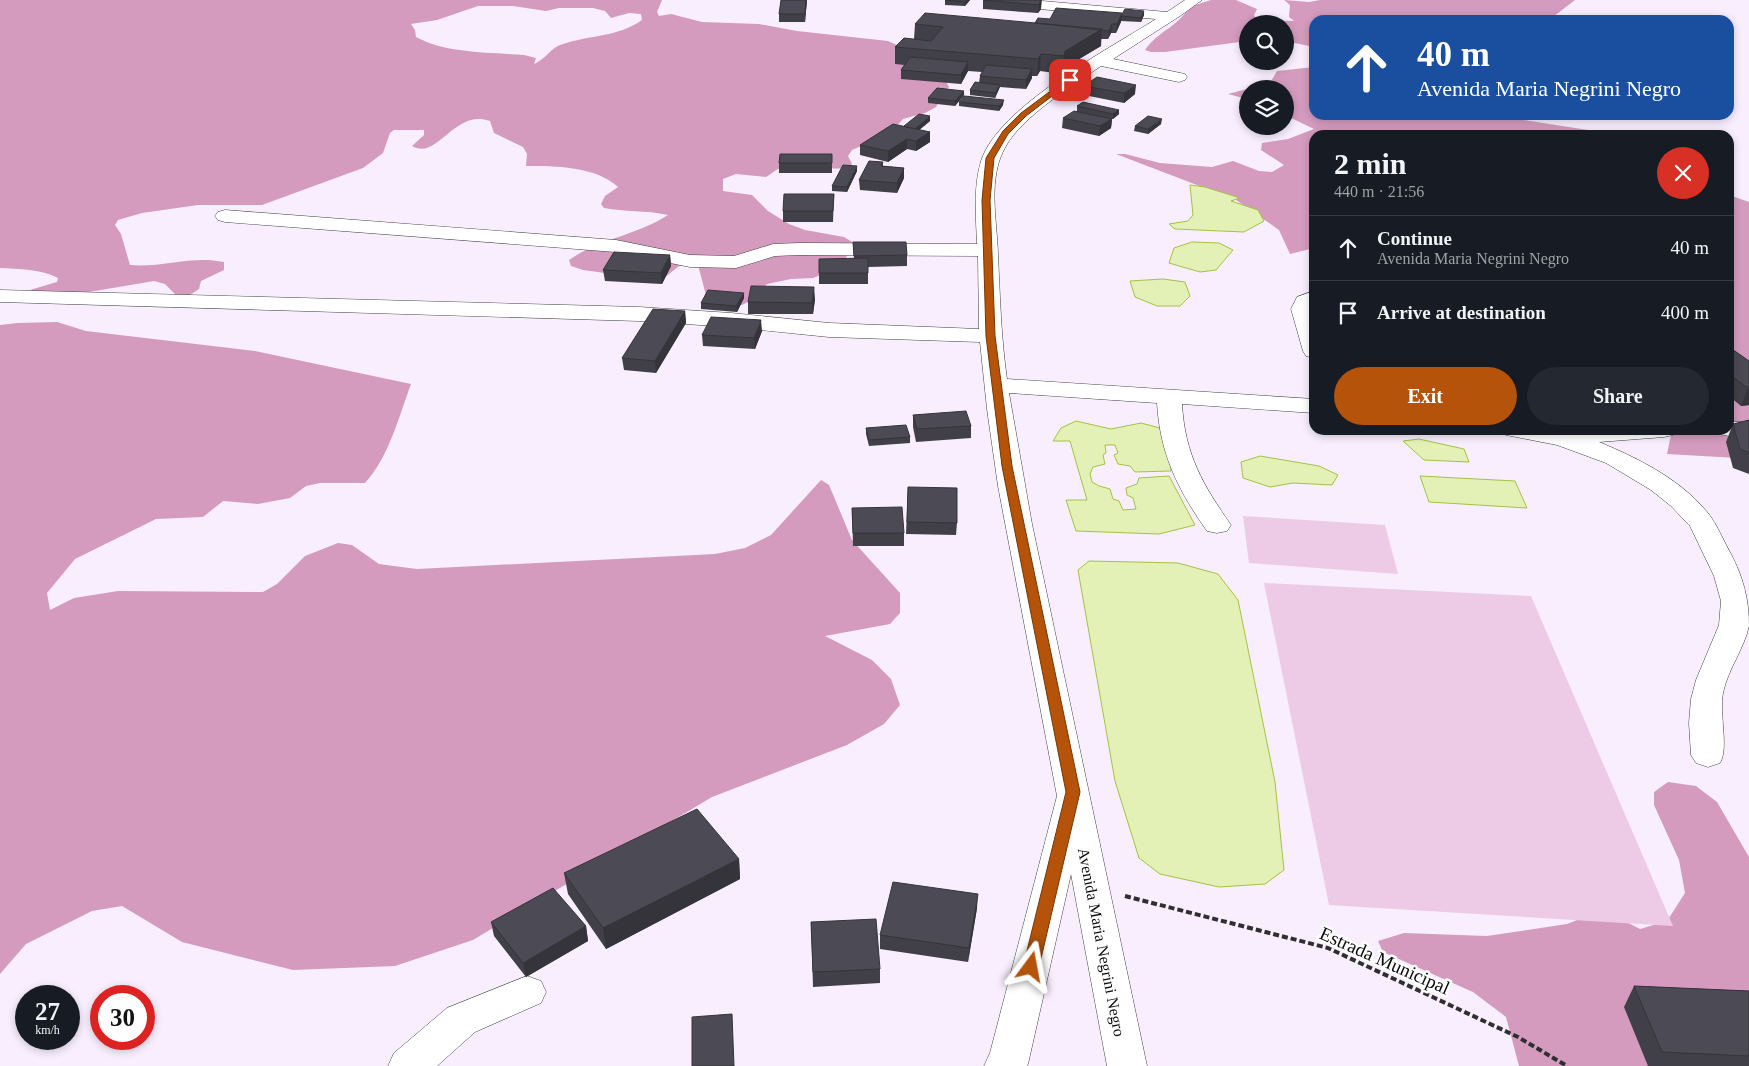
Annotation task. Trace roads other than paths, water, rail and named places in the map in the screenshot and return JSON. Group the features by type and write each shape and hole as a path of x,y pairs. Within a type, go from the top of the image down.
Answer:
{"street":[{"name":"Avenida Maria Negrini Negro","path":"1126,1066 1016,512 997,391 991,336 986,200 987,174 990,158 996,146 1005,132 1024,115 1056,89 1195,0"},
{"path":"1016,3 1172,16"},
{"path":"1098,61 1179,78"},
{"path":"225,216 616,246 636,248 690,261 736,262 773,250 799,249 957,249 988,251"},
{"path":"0,296 639,314 731,320 829,330 991,336"},
{"path":"1309,300 1305,302 1302,309 1309,334"},
{"path":"997,391 1169,403 1309,417"},
{"path":"1169,403 1309,406"},
{"path":"1169,403 1181,463 1195,494 1218,525"},
{"path":"1734,429 1749,429"},
{"path":"1583,435 1637,470 1663,484 1683,502 1700,521 1728,576 1736,602 1734,626 1727,648 1709,689 1704,713 1708,754"},
{"path":"1008,1065 1073,792"},
{"path":"408,1066 461,1020 527,992"}]}
